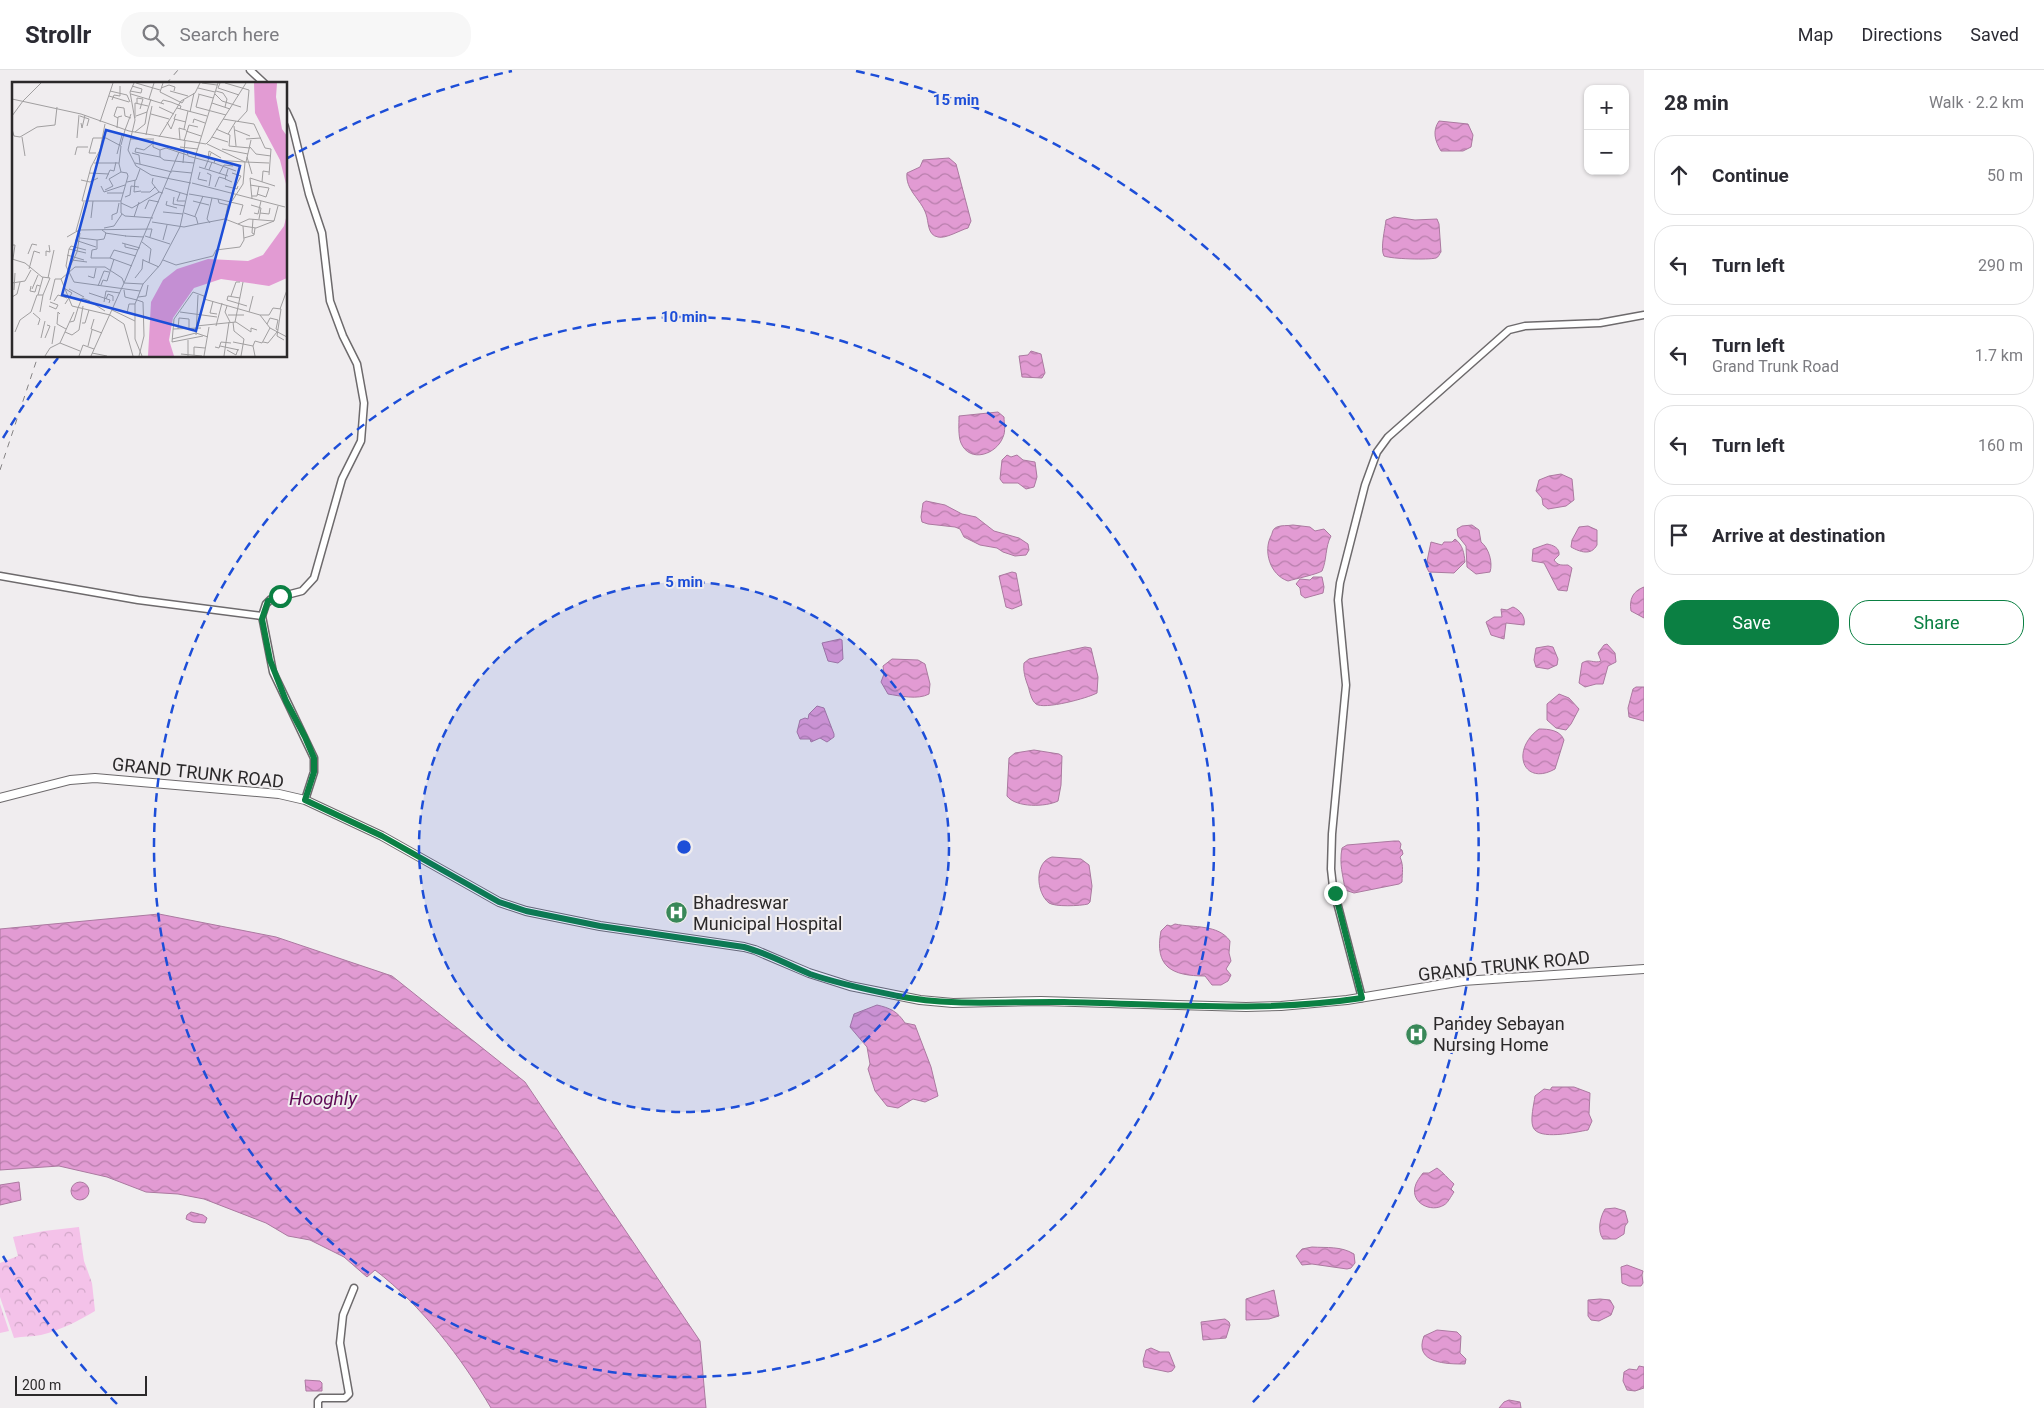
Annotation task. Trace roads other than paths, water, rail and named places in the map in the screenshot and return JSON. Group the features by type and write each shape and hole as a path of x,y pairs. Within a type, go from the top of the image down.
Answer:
{"main road":[{"name":"GRAND TRUNK ROAD","path":"0,798 70,780 95,778 279,794 305,800 382,836 499,902 526,911 600,926 744,947 826,979 900,996 953,1003 1041,1001 1257,1007 1358,999 1463,981 1644,969"}],"street":[{"path":"250,70 262,82"},
{"path":"288,115 292,124 309,194 322,233 330,301 343,336 354,356 359,373 363,392 364,415 361,442 342,479 314,578 302,591 271,599 266,604 262,616 270,660 278,682 314,758 314,772 305,800"},
{"path":"1358,999 1333,887 1331,853 1346,685 1339,617 1340,583 1365,485 1378,452 1388,437 1509,330 1525,326 1600,323 1644,315"},
{"path":"0,576 128,598 262,616"},
{"path":"318,1408 318,1401 321,1398 345,1398 349,1394 340,1343 343,1315 354,1288"}],"water":[{"path":"1439,121 1468,124 1473,135 1471,147 1463,151 1441,151 1435,136"},
{"path":"949,158 956,164 971,221 968,228 949,236 938,237 934,236 930,231 924,209 908,184 907,173 920,167 923,160"},
{"path":"1394,217 1415,220 1437,219 1441,252 1438,257 1418,259 1384,256 1383,244 1386,220"},
{"path":"1031,351 1041,354 1045,373 1042,378 1022,377 1019,356 1028,355"},
{"path":"998,412 1004,417 1005,430 1000,443 989,452 983,454 977,455 965,449 959,437 959,416"},
{"path":"1007,455 1011,457 1017,455 1023,460 1035,462 1037,477 1034,487 1026,489 1018,483 1003,483 1000,479 1002,460"},
{"path":"1561,474 1572,479 1574,500 1566,506 1548,509 1543,505 1542,498 1536,491 1539,480"},
{"path":"926,501 945,505 962,514 976,517 994,531 1019,538 1028,544 1029,550 1026,555 1015,556 997,548 980,545 964,537 960,529 955,527 922,522 923,503"},
{"path":"1472,525 1479,530 1481,542 1490,556 1490,572 1476,574 1467,567 1466,546 1458,536 1457,529 1462,526"},
{"path":"1280,526 1310,527 1315,531 1324,529 1331,536 1322,571 1288,581 1277,574 1273,568 1268,555 1268,549 1274,529"},
{"path":"1588,526 1597,530 1597,545 1595,548 1592,551 1585,552 1571,547 1572,540 1579,527"},
{"path":"1455,539 1464,552 1465,562 1454,573 1429,572 1426,566 1431,542 1442,545 1444,542 1452,542"},
{"path":"1547,544 1554,546 1558,550 1559,555 1554,560 1557,563 1568,565 1572,568 1567,591 1558,590 1544,563 1532,561 1533,549"},
{"path":"1012,572 1016,573 1022,605 1012,609 1006,607 999,576"},
{"path":"1313,577 1322,577 1323,593 1305,598 1301,595 1300,588 1296,584 1300,579 1310,580"},
{"path":"1644,587 1644,618 1631,611 1631,599 1635,593"},
{"path":"1513,607 1522,614 1524,625 1506,623 1504,639 1491,635 1486,622 1494,617 1502,617 1501,609 1507,610"},
{"path":"842,640 843,659 838,663 828,661 822,643"},
{"path":"1607,644 1615,653 1616,662 1608,666 1603,684 1585,687 1579,683 1582,663 1601,661 1598,653"},
{"path":"1085,647 1091,648 1098,677 1097,693 1085,698 1048,706 1036,704 1026,680 1024,663 1029,659"},
{"path":"1553,647 1558,659 1557,665 1548,669 1536,667 1534,660 1536,648"},
{"path":"892,659 918,660 925,664 930,684 929,694 914,697 888,694 881,682 884,674 883,666"},
{"path":"1644,687 1644,721 1629,717 1628,708 1633,689"},
{"path":"1559,694 1569,698 1579,709 1566,730 1556,728 1547,720 1547,704"},
{"path":"817,706 824,708 834,734 834,737 827,742 820,738 811,742 810,739 800,739 797,732 800,720 808,719 809,714"},
{"path":"1539,729 1557,732 1564,740 1555,769 1544,773 1535,773 1528,770 1524,764 1523,756 1530,737"},
{"path":"1034,750 1062,756 1061,785 1058,801 1031,805 1017,803 1007,796 1009,758 1015,753"},
{"path":"1399,841 1403,854 1400,857 1402,882 1354,893 1345,890 1341,865 1342,848 1347,845"},
{"path":"1052,857 1081,859 1089,865 1092,886 1090,902 1088,904 1074,906 1056,905 1049,903 1045,898 1039,885 1040,871 1046,860"},
{"name":"Hooghly","path":"159,914 276,937 392,976 525,1082 700,1341 706,1408 491,1408 454,1351 439,1333 409,1300 375,1270 367,1277 344,1257 310,1240 288,1236 266,1223 204,1199 178,1194 146,1192 107,1177 59,1166 0,1170 0,929"},
{"path":"1175,924 1212,929 1230,941 1229,953 1231,961 1226,969 1231,975 1228,981 1221,985 1212,985 1205,976 1183,974 1168,967 1160,953 1161,931 1167,925"},
{"path":"877,1005 893,1011 905,1023 915,1025 931,1067 938,1096 925,1102 913,1099 898,1108 887,1106 875,1091 868,1069 870,1064 867,1047 850,1027 854,1014"},
{"path":"1552,1087 1574,1087 1590,1093 1589,1114 1592,1121 1588,1130 1549,1135 1536,1131 1532,1120 1535,1096 1544,1089 1550,1090"},
{"path":"1437,1168 1454,1184 1451,1189 1454,1192 1444,1205 1433,1208 1419,1202 1416,1198 1415,1187 1423,1173 1429,1173"},
{"path":"19,1182 21,1200 0,1205 0,1185"},
{"path":"76,1182 84,1182 89,1187 87,1198 76,1200 71,1195 71,1187"},
{"path":"1615,1208 1625,1211 1628,1222 1625,1226 1624,1234 1616,1239 1603,1239 1600,1228 1602,1216 1605,1209"},
{"path":"191,1212 207,1218 205,1223 186,1219 187,1215"},
{"path":"1312,1247 1349,1251 1354,1254 1355,1263 1351,1268 1347,1269 1312,1264 1302,1265 1296,1256 1302,1249"},
{"path":"1627,1265 1643,1271 1643,1283 1641,1286 1629,1286 1622,1283 1621,1267"},
{"path":"1274,1290 1279,1316 1269,1319 1246,1320 1246,1299"},
{"path":"1588,1300 1610,1300 1614,1307 1611,1315 1599,1321 1591,1320 1588,1316"},
{"path":"1225,1319 1230,1325 1226,1338 1203,1340 1201,1322"},
{"path":"1437,1330 1457,1332 1461,1336 1460,1353 1466,1359 1465,1364 1442,1363 1428,1357 1423,1352 1424,1336"},
{"path":"1151,1348 1160,1352 1169,1352 1175,1367 1172,1371 1168,1372 1144,1367 1143,1361 1146,1350"},
{"path":"1639,1366 1644,1367 1644,1388 1635,1391 1627,1390 1623,1381 1624,1372 1629,1369 1637,1370"},
{"path":"305,1380 320,1381 322,1383 322,1391 306,1391"},
{"path":"1509,1400 1520,1402 1521,1408 1499,1408 1504,1402"}],"railway":[{"path":"168,82 178,70"},
{"path":"0,470 37,358"}],"place":[{"name":"Bhadreswar Municipal Hospital","path":"677,913"},
{"name":"Pandey Sebayan Nursing Home","path":"1417,1034"}]}
